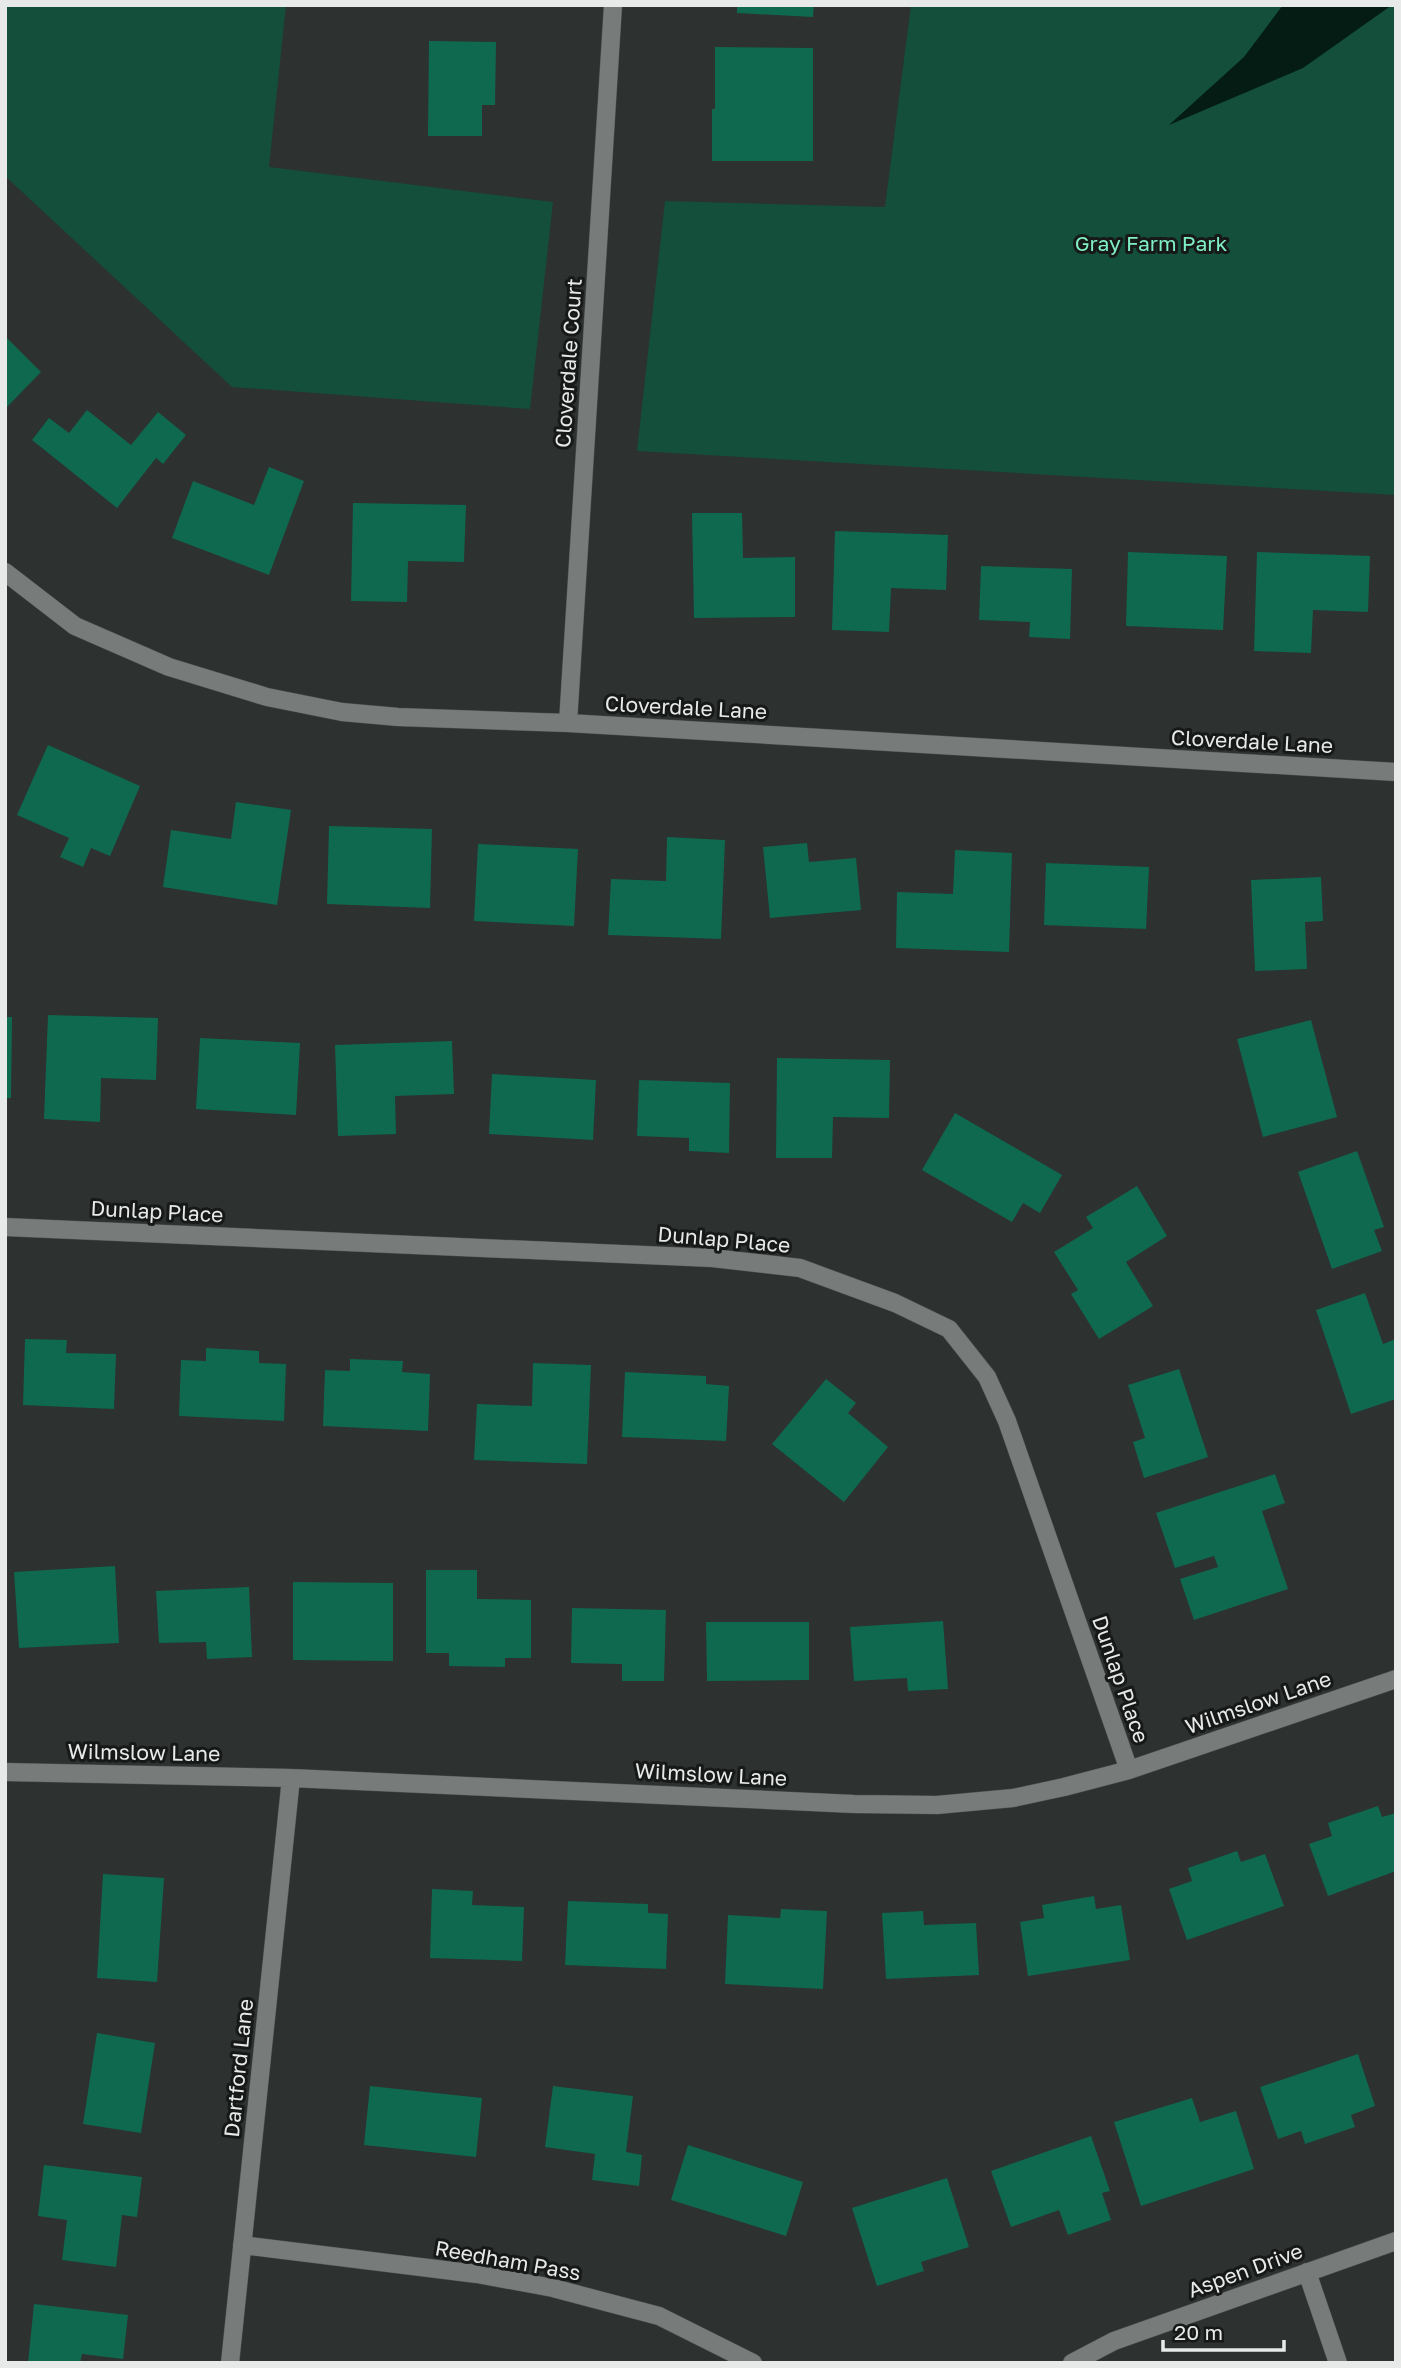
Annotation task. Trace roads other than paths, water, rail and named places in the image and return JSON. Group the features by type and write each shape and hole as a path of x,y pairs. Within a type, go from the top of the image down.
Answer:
{"street":[{"name":"Cloverdale Court","path":"568,723 613,5"},
{"name":"Cloverdale Lane","path":"5,572 75,626 169,667 267,697 342,712 1396,772"},
{"name":"Dunlap Place","path":"5,1227 712,1258 800,1268 895,1303 949,1329 987,1377 1007,1421 1129,1770"},
{"name":"Wilmslow Lane","path":"5,1772 291,1779 854,1804 937,1805 1013,1798 1129,1770 1396,1679"},
{"name":"Dartford Lane","path":"230,2363 291,1779"},
{"name":"Aspen Drive","path":"1072,2363 1114,2341 1396,2241"},
{"name":"Reedham Pass","path":"242,2245 477,2274 553,2288 659,2316 753,2363"},
{"path":"1307,2272 1338,2363"}],"park label":[{"name":"Gray Farm Park","path":"1151,243"}]}
